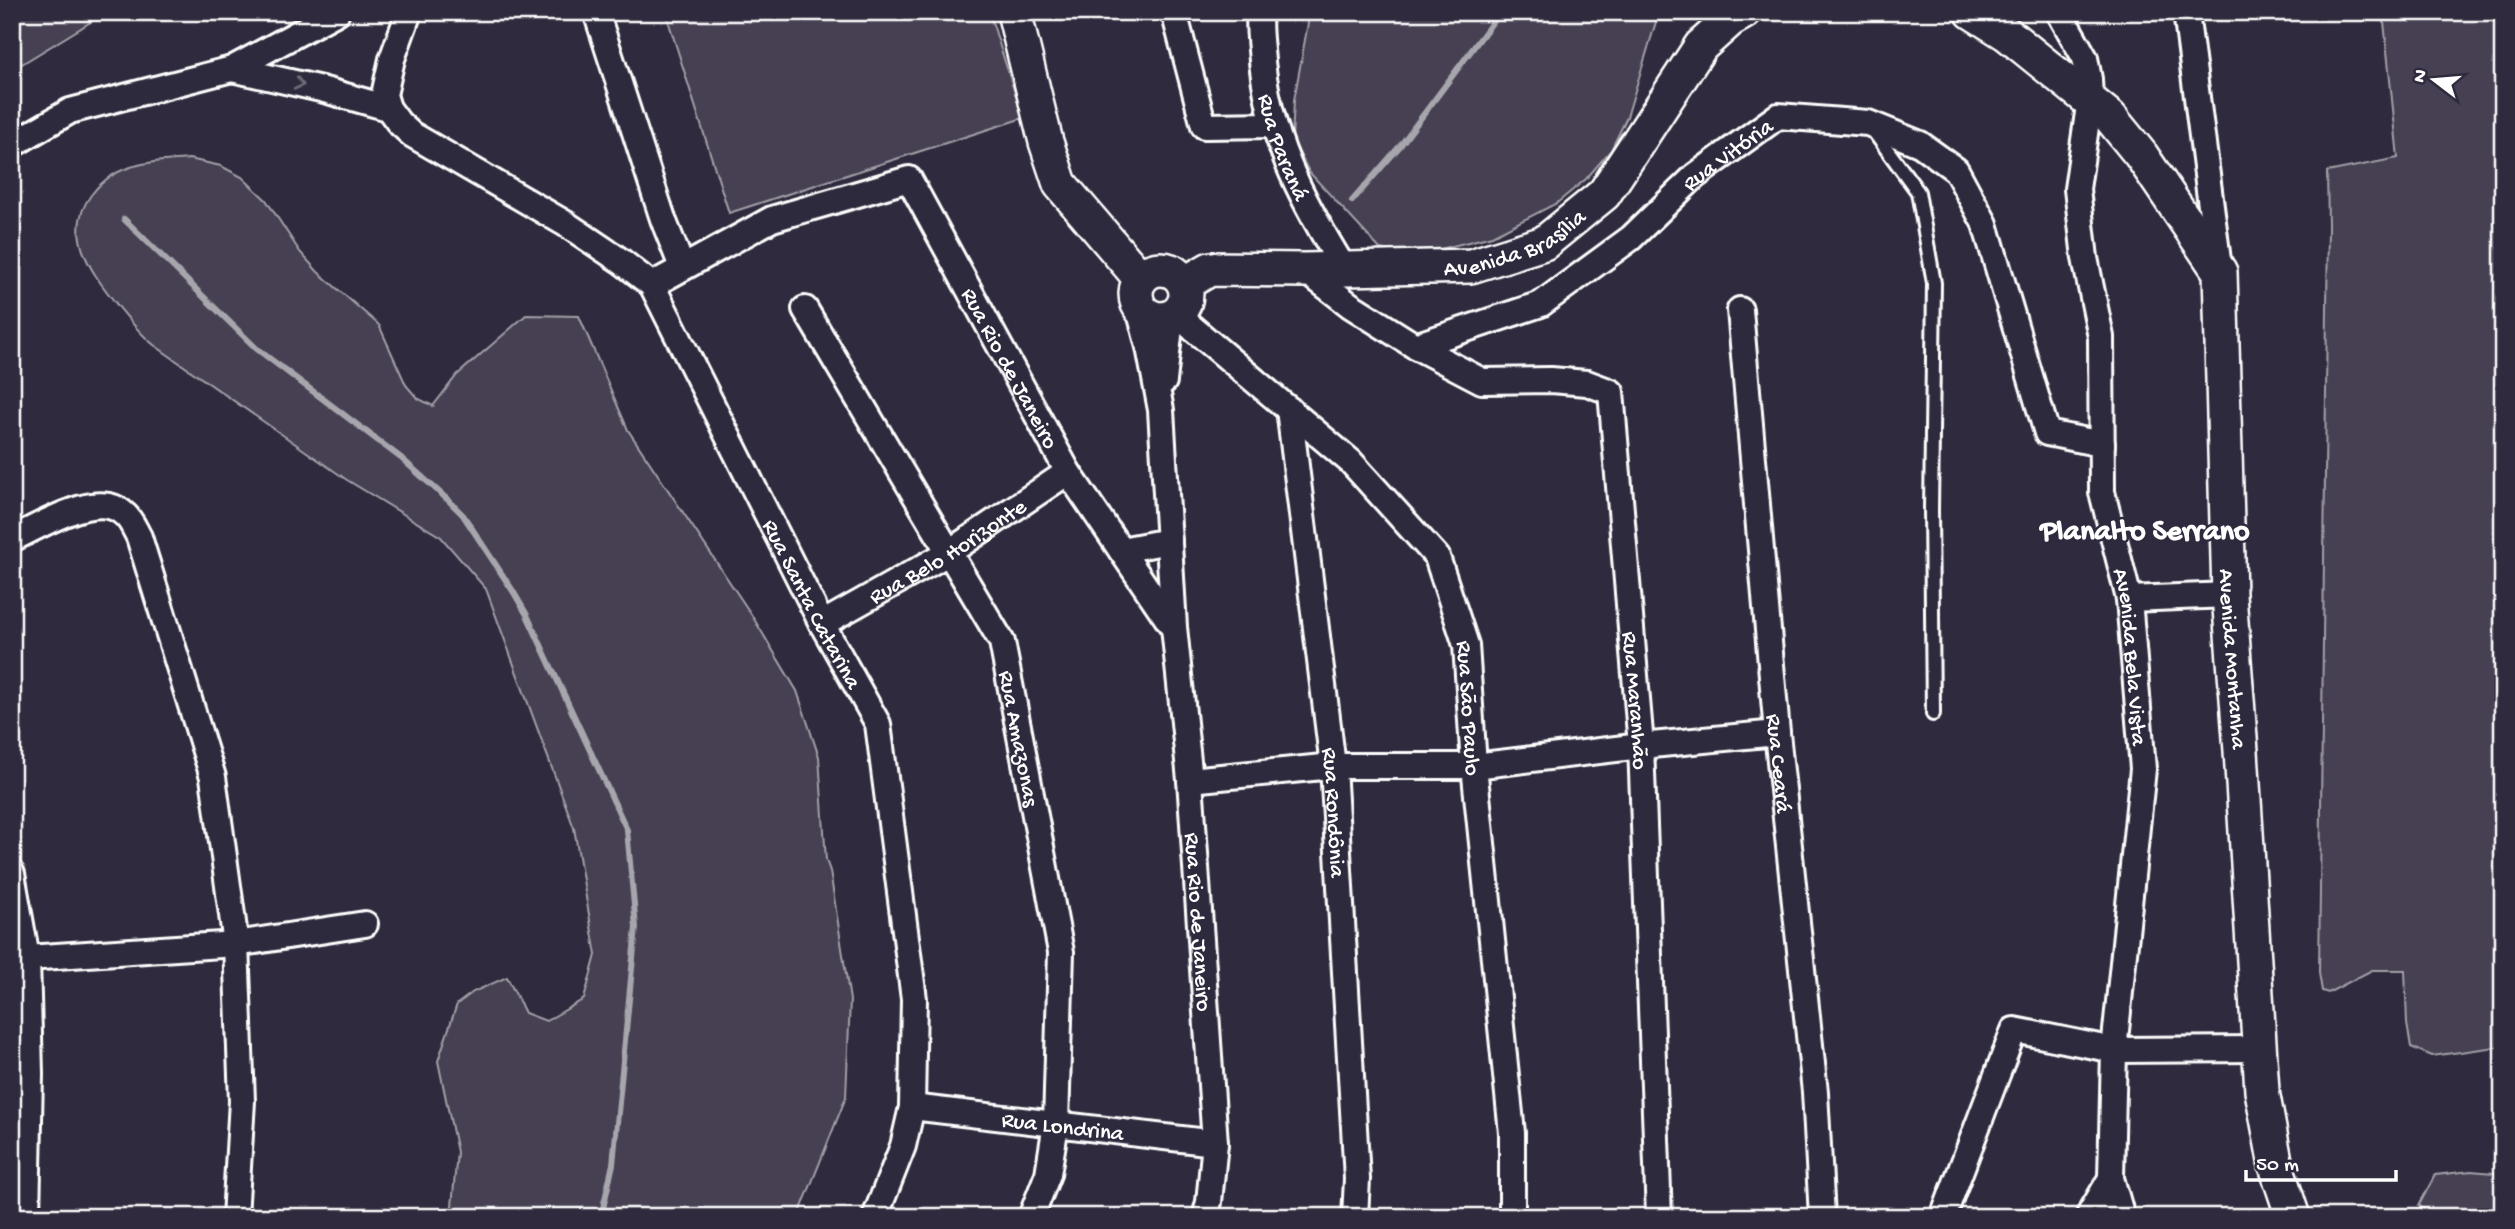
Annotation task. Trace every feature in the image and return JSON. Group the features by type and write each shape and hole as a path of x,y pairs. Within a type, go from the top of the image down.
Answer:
{"street":[{"path":"12,145 70,111 232,69 337,12"},
{"path":"409,12 388,74 384,95 388,108 411,135 566,224 652,285 682,267 663,219 596,12"},
{"path":"1014,12 1046,142 1060,184 1139,292 1143,313 1161,319 1177,305 1179,276 1164,268 1147,272 1139,292"},
{"path":"1174,12 1204,126 1273,125"},
{"name":"Rua Paraná","path":"1259,12 1263,75 1273,125 1298,189 1345,270"},
{"name":"Avenida Brasília","path":"1177,305 1210,269 1345,270 1471,266 1544,243 1604,194 1701,46 1730,20 1744,12"},
{"path":"1972,12 2007,34 2110,117 2141,155 2220,272"},
{"path":"2186,12 2220,272"},
{"path":"2038,59 2057,51 2065,22"},
{"name":"Avenida Bela Vista","path":"2065,22 2085,58 2090,99 2077,189 2085,258 2101,337 2102,492 2129,600 2143,769 2114,1050 2111,1178 2122,1217"},
{"path":"232,69 321,89 388,108"},
{"name":"Rua Vitória","path":"1415,346 1541,304 1632,238 1695,176 1778,116 1868,123 1920,144 1956,170 1985,224 2047,433 2102,443"},
{"name":"Rua Rio de Janeiro","path":"682,267 772,219 909,179 1068,472 1174,628"},
{"path":"1305,270 1350,305 1415,346"},
{"name":"Avenida Montanha","path":"2220,272 2229,595 2262,1091 2276,1166 2293,1217"},
{"name":"Rua Santa Catarina","path":"652,285 822,624 878,724 914,999 912,1107 903,1146 875,1217"},
{"name":"Rua Rio de Janeiro","path":"1139,292 1161,410 1174,628 1190,780 1216,1143 1205,1217"},
{"name":"Rua Rio de Janeiro","path":"1161,410 1177,305"},
{"name":"Rua São Paulo","path":"1177,305 1289,409 1351,462 1437,557 1466,645 1474,766 1512,1133 1512,1217"},
{"name":"Rua Amazonas","path":"805,309 1002,642 1060,952 1056,1124 1048,1174 1031,1217"},
{"name":"Rua Ceará","path":"1740,310 1777,733 1815,1092 1822,1217"},
{"name":"Rua Maranhão","path":"1415,346 1482,381 1551,380 1587,383 1611,392 1641,746 1659,1217"},
{"name":"Rua Rondônia","path":"1289,409 1333,766 1357,1179 1355,1217"},
{"name":"Rua Belo Horizonte","path":"822,624 948,554 1068,472"},
{"path":"12,539 84,506 109,506 124,513 139,537 212,777 236,944 242,1101 235,1217"},
{"path":"1121,550 1169,541"},
{"path":"2129,600 2229,595"},
{"path":"1190,780 1333,766 1474,766 1777,733"},
{"path":"12,874 27,958 30,1074 27,1217"},
{"path":"27,958 236,944 365,925"},
{"path":"1943,1217 2014,1030 2114,1050 2261,1049"},
{"name":"Rua Londrina","path":"912,1107 1216,1143"},
{"path":"2088,1217 2111,1178"}],"lane":[{"path":"1868,123 1919,192 1934,283 1931,509 1933,714"}],"shaded area":[{"path":"12,12 107,12 12,70"},
{"path":"682,12 989,12 1023,118 729,213 667,17"},
{"path":"1310,12 1659,12 1627,117 1611,150 1586,179 1557,203 1492,236 1417,255 1380,249 1309,172 1292,139 1294,100"},
{"path":"2383,12 2503,12 2503,1046 2432,1056 2411,1047 2407,1024 2405,970 2372,970 2328,993 2322,991 2319,973 2327,172 2398,158"},
{"path":"189,159 221,166 242,177 266,200 300,252 318,272 379,325 406,385 417,398 433,406 457,375 526,315 579,316 628,430 751,614 797,691 819,757 826,860 850,1000 846,1097 798,1217 451,1217 457,1152 438,1061 457,1004 473,992 507,977 525,1013 546,1021 584,999 596,955 574,828 486,589 441,537 347,480 154,345 138,330 96,277 83,251 79,223 91,195 106,179 132,166"},
{"path":"2503,1166 2503,1217 2433,1217 2419,1205 2435,1175 2471,1171 2494,1173"}],"waterway":[{"path":"1352,201 1400,146 1500,12"},
{"path":"124,219 257,349 401,458 448,500 463,515 527,615 627,830 636,927 613,1164 601,1217"}],"district":[{"name":"Planalto Serrano","path":"2145,529"}]}
